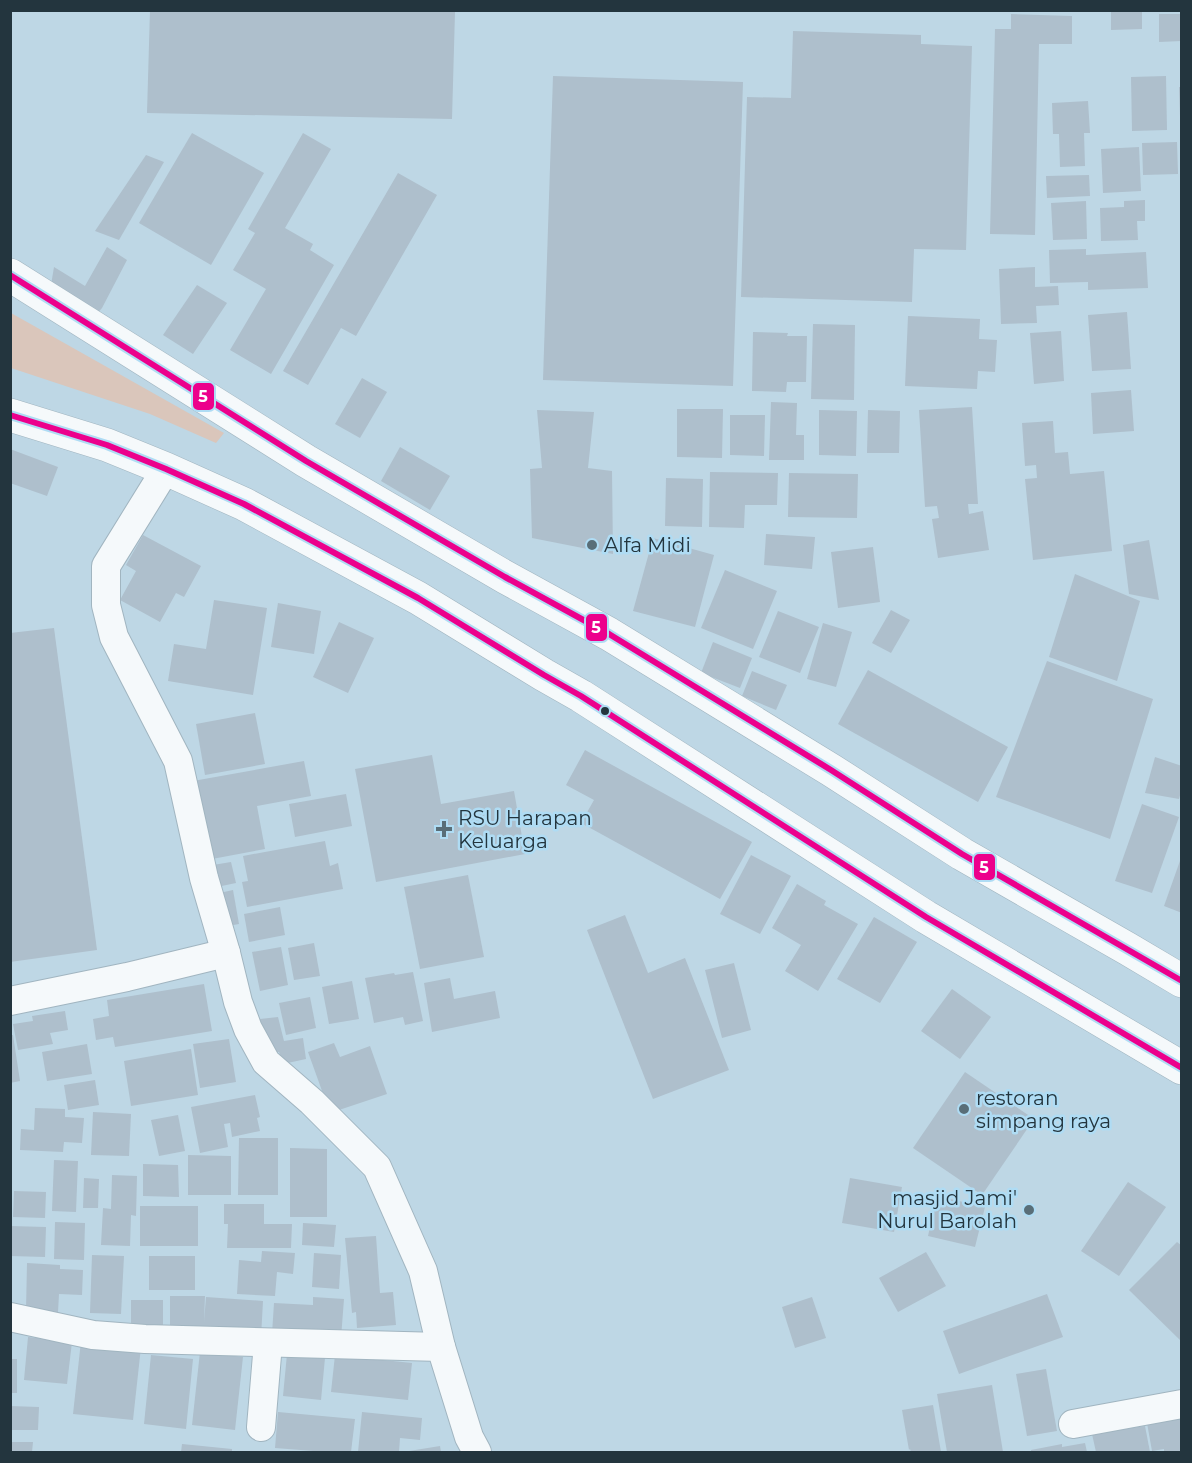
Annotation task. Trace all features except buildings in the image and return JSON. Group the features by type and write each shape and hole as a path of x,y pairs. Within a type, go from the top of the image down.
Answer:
{"highway":[{"path":"10,275 306,461 505,577 609,634 831,770 962,854 1182,981"},
{"path":"10,415 107,445 166,469 244,504 418,598 581,696 926,917 1182,1068"}],"street":[{"path":"166,469 106,566 106,605 114,637 178,761 204,878 238,1002 248,1029 266,1062 312,1102 377,1167 423,1271 441,1347 469,1437 477,1452"},
{"path":"10,1001 127,977 226,953"},
{"path":"10,1317 93,1335 145,1339 441,1347"},
{"path":"261,1427 268,1343"},
{"path":"1073,1424 1182,1404"}],"shaded area":[{"path":"10,313 224,433 216,443 150,414 11,368"}],"transit line":[{"name":"5","path":"10,275 306,461 505,577 609,634 831,770 962,854 1182,981"},
{"name":"5","path":"10,415 107,445 166,469 244,504 418,598 581,696 926,917 1182,1068"}],"place":[{"name":"Alfa Midi","path":"592,545"},
{"name":"RSU Harapan Keluarga","path":"444,829"},
{"name":"restoran simpang raya","path":"964,1109"},
{"name":"masjid Jami' Nurul Barolah","path":"1029,1210"}]}
